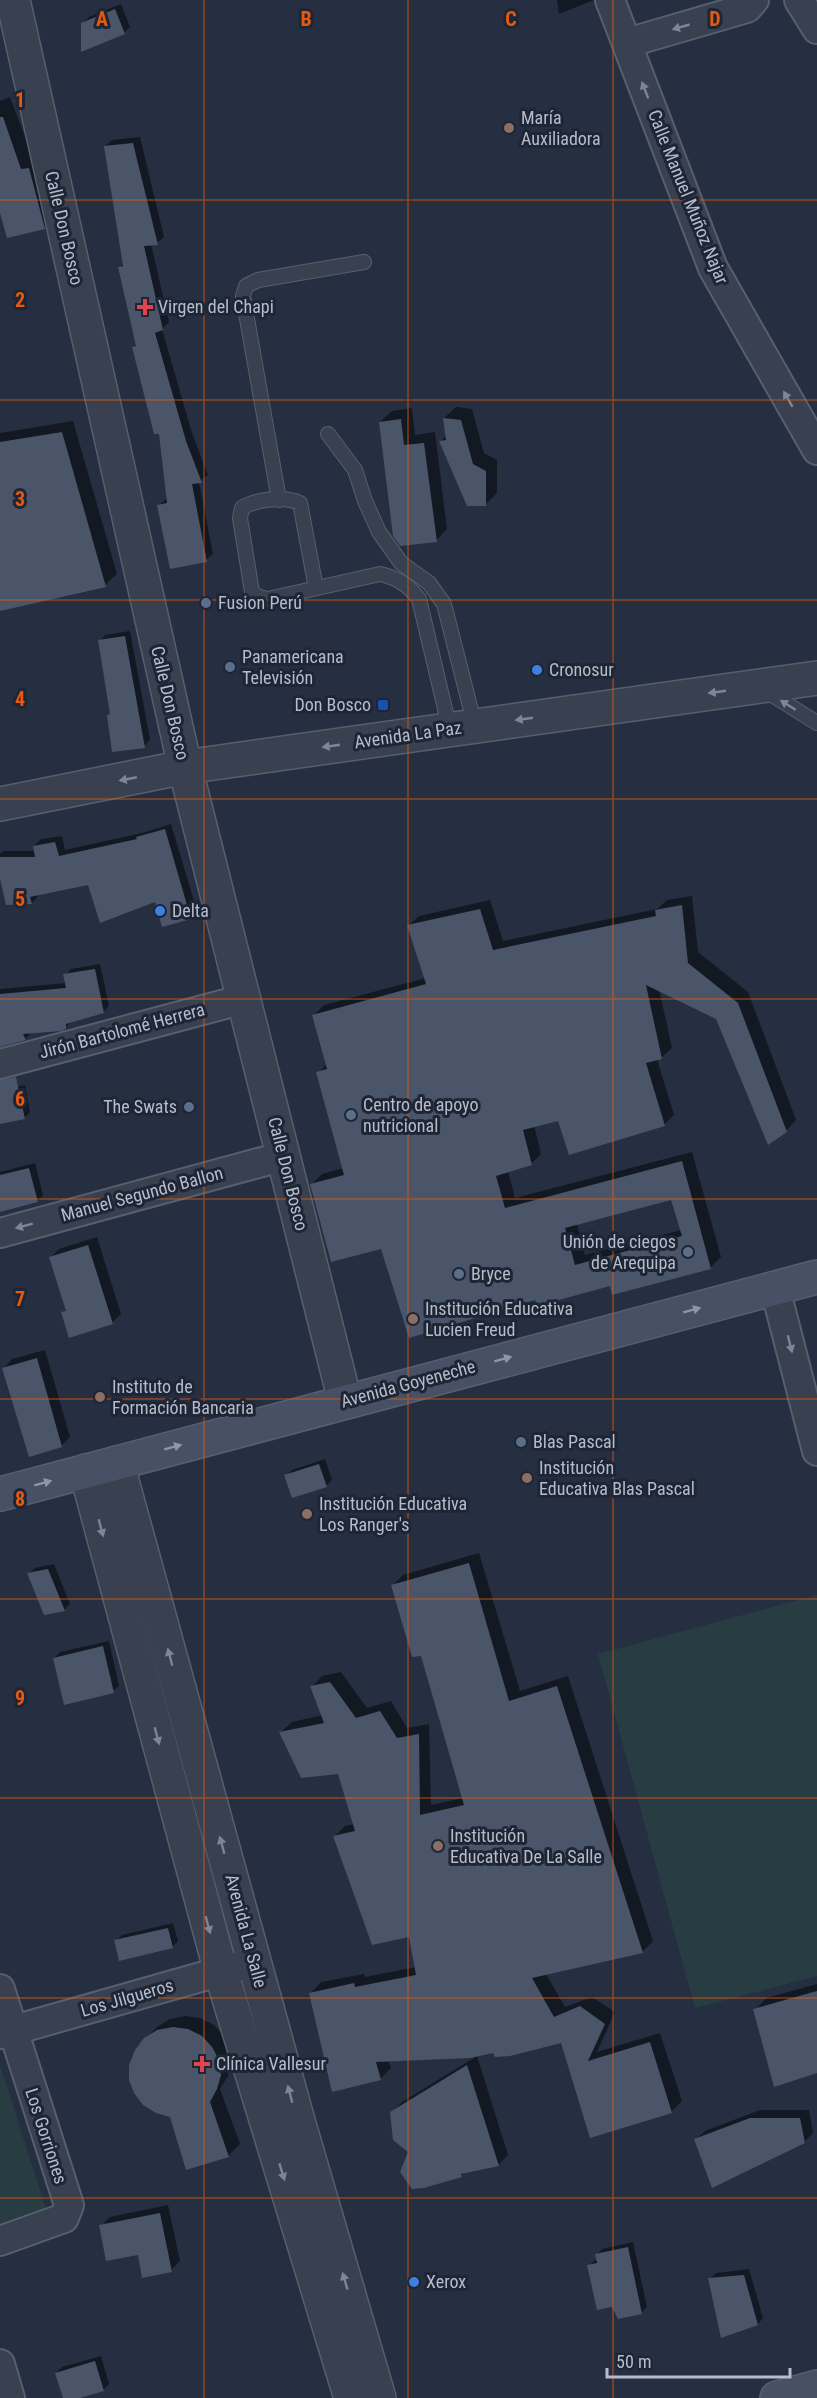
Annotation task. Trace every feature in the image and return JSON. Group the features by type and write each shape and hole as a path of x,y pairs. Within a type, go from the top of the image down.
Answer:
{"main road":[{"name":"Avenida Goyeneche","path":"0,1494 817,1277"},
{"path":"777,2398 817,2387"}],"street":[{"name":"Calle Don Bosco","path":"13,0 185,767 345,1401"},
{"name":"Calle Manuel Muñoz Najar","path":"610,0 713,268 817,450"},
{"path":"799,0 817,29"},
{"path":"627,43 748,3"},
{"name":"Avenida La Paz","path":"0,804 185,767 817,678"},
{"name":"Jirón Bartolomé Herrera","path":"0,1064 244,999"},
{"name":"Manuel Segundo Ballon","path":"0,1233 284,1156"},
{"path":"775,1288 817,1451"},
{"name":"Avenida La Salle","path":"117,1463 298,2121 344,2328 351,2398"},
{"name":"Avenida La Salle","path":"86,1471 221,1972 344,2328 379,2398"},
{"name":"Los Jilgueros","path":"6,2032 254,1962"},
{"name":"Los Gorriones","path":"0,1989 6,2032 69,2205 64,2218 0,2241"},
{"path":"0,2364 10,2398"}],"lane":[{"path":"279,500 243,296 246,286 258,280 364,262"},
{"path":"328,434 356,470 365,501 379,532 401,563 429,584 444,604 463,728"},
{"path":"316,588 300,503 292,500 279,500 250,503 242,508 240,518 252,592 259,597 268,599 380,574 393,577 409,586 419,599 463,728"},
{"path":"759,686 817,723"}],"green space":[{"path":"817,1595 817,1976 695,2008 598,1654"},
{"path":"0,2065 47,2212 0,2227"}],"building":[{"path":"115,9 125,34 81,52 81,23"},
{"path":"0,117 3,117 21,169 29,168 45,229 7,238 0,213"},
{"path":"133,143 158,245 144,246 163,330 155,333 186,441 202,483 192,484 207,562 170,569 157,505 167,503 159,434 154,434 132,347 136,346 118,267 123,266 104,146"},
{"path":"443,418 461,420 473,464 486,471 486,506 467,506 439,441 446,440"},
{"path":"401,419 404,445 424,443 437,542 400,546 393,536 379,422"},
{"path":"62,432 106,587 0,611 0,442"},
{"path":"125,636 145,748 112,752 107,715 110,714 98,640"},
{"path":"165,829 191,919 162,927 155,902 100,923 88,885 30,897 32,904 6,905 0,879 0,857 35,857 33,846 55,842 59,856 137,839 136,837"},
{"path":"682,905 688,963 738,1003 787,1132 768,1145 716,1019 646,985 662,1059 646,1063 665,1126 569,1155 558,1121 523,1130 532,1165 496,1176 505,1208 682,1161 711,1269 612,1295 610,1286 537,1306 535,1300 409,1338 381,1249 331,1262 310,1184 344,1175 316,1072 327,1069 312,1015 426,984 407,925 480,909 493,950 656,916 655,910","holes":["671,1200 682,1236 575,1265 565,1228"]},
{"path":"95,969 104,1013 66,1024 66,1029 61,1031 23,1034 26,1040 0,1047 0,994 66,988 63,974"},
{"path":"16,1077 25,1119 0,1124 0,1080"},
{"path":"29,1168 38,1202 0,1212 0,1175"},
{"path":"88,1245 113,1324 69,1338 61,1312 66,1311 49,1257"},
{"path":"37,1358 62,1447 29,1457 2,1368"},
{"path":"319,1464 327,1487 292,1498 284,1475"},
{"path":"469,1563 509,1701 557,1686 643,1953 532,1978 554,2017 580,2006 605,2024 588,2061 650,2042 672,2113 590,2138 561,2043 510,2056 495,2057 493,2053 470,2058 376,2062 381,2080 332,2092 309,1993 354,1983 355,1987 416,1975 409,1937 372,1945 333,1836 355,1831 338,1774 301,1778 279,1732 324,1723 310,1686 330,1682 356,1718 380,1711 397,1738 419,1734 420,1815 464,1805 421,1656 412,1657 391,1585"},
{"path":"48,1569 65,1611 44,1615 27,1573"},
{"path":"103,1646 114,1693 64,1705 53,1658"},
{"path":"168,1928 173,1948 119,1961 114,1940"},
{"path":"817,1991 817,2073 774,2087 753,2009"},
{"path":"173,2027 188,2029 202,2036 212,2047 219,2060 221,2075 210,2102 229,2157 186,2170 170,2117 156,2113 143,2105 134,2093 129,2080 129,2065 135,2050 144,2038 157,2030"},
{"path":"467,2065 499,2166 461,2174 462,2177 424,2188 412,2189 400,2172 408,2152 393,2140 390,2112"},
{"path":"750,2118 800,2118 805,2143 712,2188 694,2139"},
{"path":"160,2213 172,2272 142,2278 138,2255 106,2261 99,2225"},
{"path":"628,2247 642,2314 618,2319 612,2307 597,2310 587,2265 597,2263 595,2254"},
{"path":"744,2275 758,2325 721,2338 708,2278"},
{"path":"95,2361 104,2391 80,2398 63,2398 55,2373"}],"place":[{"name":"María Auxiliadora","path":"509,128"},
{"name":"Virgen del Chapi","path":"145,307"},
{"name":"Fusion Perú","path":"206,603"},
{"name":"Panamericana Televisión","path":"230,667"},
{"name":"Cronosur","path":"537,670"},
{"name":"Don Bosco","path":"383,705"},
{"name":"Delta","path":"160,911"},
{"name":"The Swats","path":"189,1107"},
{"name":"Centro de apoyo nutricional","path":"351,1115"},
{"name":"Unión de ciegos de Arequipa","path":"688,1252"},
{"name":"Bryce","path":"459,1274"},
{"name":"Institución Educativa Lucien Freud","path":"413,1319"},
{"name":"Instituto de Formación Bancaria","path":"100,1397"},
{"name":"Blas Pascal","path":"521,1442"},
{"name":"Institución Educativa Blas Pascal","path":"527,1478"},
{"name":"Institución Educativa Los Ranger's","path":"307,1514"},
{"name":"Institución Educativa De La Salle","path":"438,1846"},
{"name":"Clínica Vallesur","path":"202,2064"},
{"name":"Xerox","path":"414,2282"}]}
